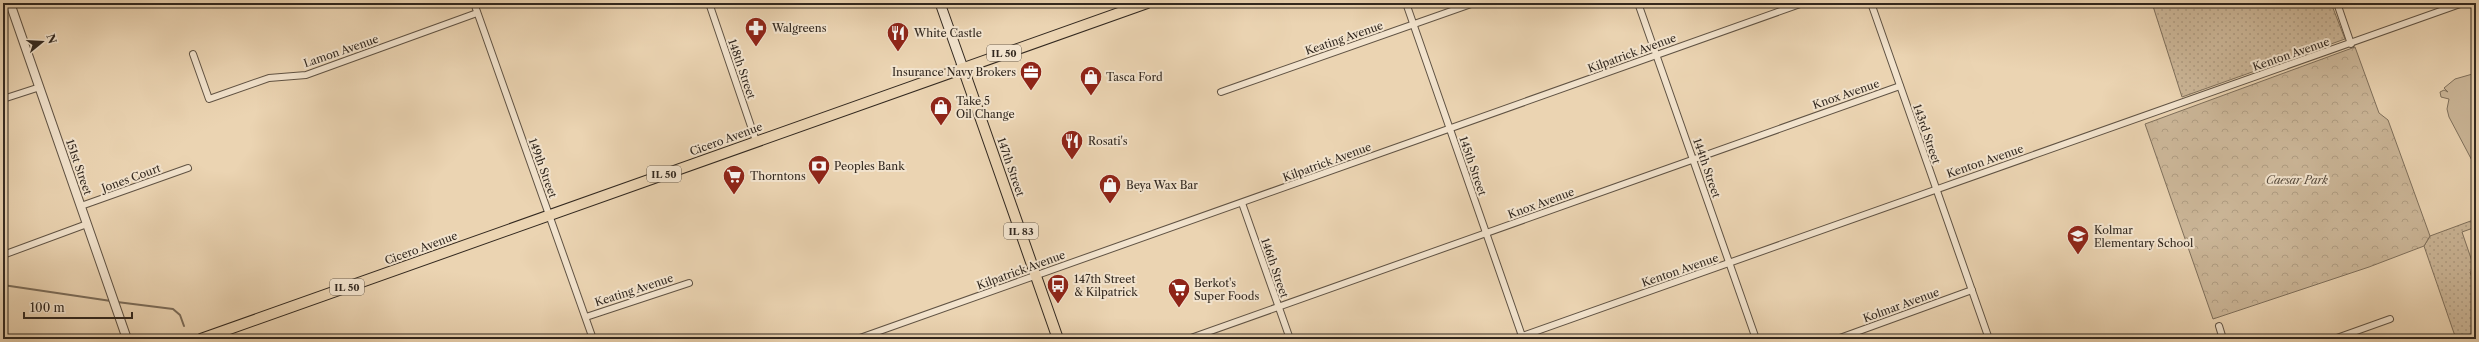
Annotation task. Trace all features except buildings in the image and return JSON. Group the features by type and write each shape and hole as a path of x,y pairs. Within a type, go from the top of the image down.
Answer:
{"main road":[{"name":"147th Street","path":"940,3 1058,339"},
{"name":"Cicero Avenue","path":"201,339 1147,3"}],"street":[{"name":"151st Street","path":"10,3 127,339"},
{"name":"149th Street","path":"474,3 593,339"},
{"name":"148th Street","path":"709,3 756,141"},
{"name":"145th Street","path":"1406,3 1522,336"},
{"name":"Keating Avenue","path":"1221,92 1474,3"},
{"name":"144th Street","path":"1638,3 1756,339"},
{"name":"Kilpatrick Avenue","path":"856,339 1803,3"},
{"name":"143rd Street","path":"1871,3 1989,339"},
{"path":"2337,3 2351,44"},
{"name":"Kenton Avenue","path":"1514,339 1730,263 1936,188 2351,44 2463,3"},
{"name":"Lamon Avenue","path":"193,54 209,99 269,78 306,74 477,13"},
{"name":"Knox Avenue","path":"1188,339 1900,86"},
{"path":"3,99 40,87"},
{"name":"Jones Court","path":"81,206 188,168"},
{"name":"146th Street","path":"1242,203 1290,339"},
{"path":"3,255 87,224"},
{"name":"Keating Avenue","path":"586,317 689,283"},
{"name":"Kolmar Avenue","path":"1837,339 1972,290"},
{"path":"2334,339 2390,319"},
{"path":"2218,326 2223,339"}],"green space":[{"path":"2152,3 2331,3 2345,39 2182,97"},
{"name":"Caesar Park","path":"2355,47 2379,113 2388,120 2430,236 2424,246 2369,267 2213,319 2145,124"},
{"path":"2476,73 2476,168 2449,117 2447,109 2449,99 2441,97 2440,92 2444,90 2448,92 2444,88 2455,79"},
{"path":"2476,219 2476,227 2462,232 2475,270 2470,272 2476,291 2476,339 2456,339 2424,246 2430,236"}],"waterway":[{"path":"3,285 111,301"},
{"path":"117,302 173,309 180,315 184,326"}],"place":[{"name":"Walgreens","path":"756,48"},
{"name":"White Castle","path":"898,52"},
{"name":"Insurance Navy Brokers","path":"1031,92"},
{"name":"Tasca Ford","path":"1091,96"},
{"name":"Take 5 Oil Change","path":"941,126"},
{"name":"Rosati's","path":"1072,160"},
{"name":"Peoples Bank","path":"819,186"},
{"name":"Thorntons","path":"734,196"},
{"name":"Beya Wax Bar","path":"1110,204"},
{"name":"Kolmar Elementary School","path":"2078,256"},
{"name":"147th Street & Kilpatrick","path":"1058,304"},
{"name":"Berkot's Super Foods","path":"1179,308"}]}
